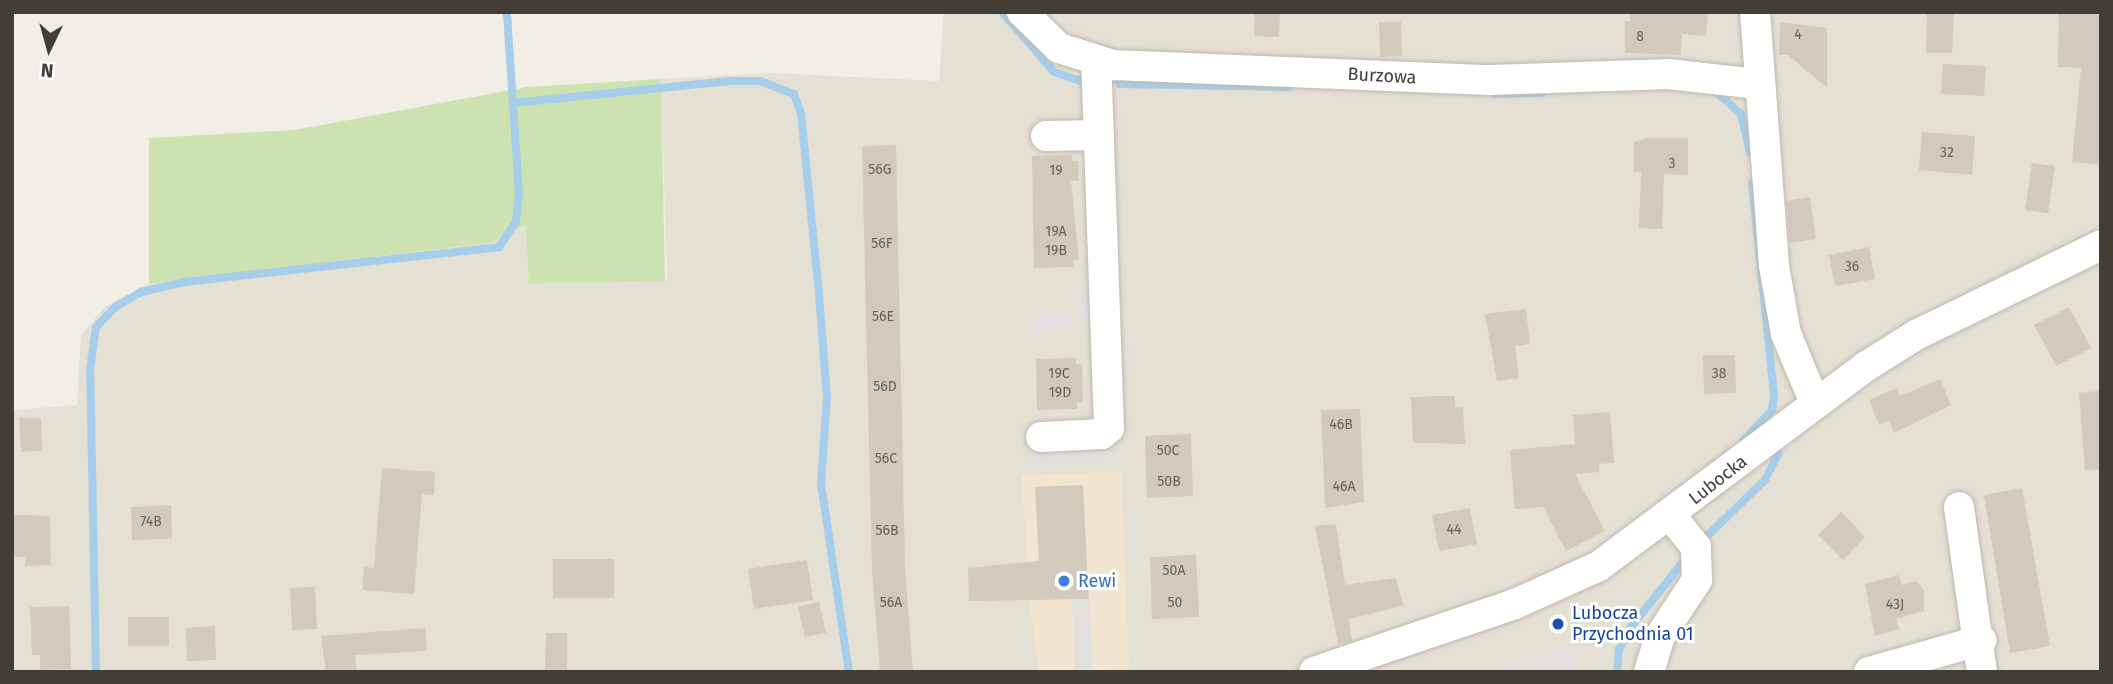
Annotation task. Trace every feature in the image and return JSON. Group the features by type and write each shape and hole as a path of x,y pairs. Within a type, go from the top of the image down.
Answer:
{"street":[{"name":"Burzowa","path":"1022,12 1059,48 1096,63 1490,80 1667,74 1759,84"},
{"path":"1755,12 1759,84 1779,293 1798,371 1815,403"},
{"path":"1041,437 1102,434 1109,428 1096,63"},
{"path":"1046,136 1099,135"},
{"name":"Lubocka","path":"1314,672 1556,587 1599,566 1671,516 1815,403 1916,335 2099,249"},
{"path":"1959,507 1982,640 1982,672"},
{"path":"1649,672 1660,636 1697,580 1696,547 1671,516"},
{"path":"1869,672 1982,640"}],"shaded area":[{"path":"944,12 2101,12 2101,672 12,672 12,410 77,405 81,335 106,306 149,284 488,243 526,225 530,284 667,280 661,79 771,73 939,81"},
{"path":"1094,284 1096,319 1077,321 1075,285"},
{"path":"1073,313 1073,331 1033,332 1033,314"},
{"path":"1107,440 1108,460 1036,463 1036,443"},
{"path":"1121,471 1129,669 1039,672 1029,600 1022,476"},
{"path":"1089,599 1093,668 1075,669 1072,600"},
{"path":"1575,647 1581,672 1487,671"}],"green space":[{"path":"661,79 665,281 529,284 526,225 488,243 149,284 149,138 294,130 527,87"}],"building":[{"path":"1255,12 1280,12 1279,37 1254,36"},
{"path":"1708,12 1706,36 1682,34 1681,55 1625,53 1625,21 1630,21 1630,13"},
{"path":"1927,12 1954,12 1952,53 1926,53"},
{"path":"2059,12 2101,12 2101,165 2072,162 2081,68 2058,67"},
{"path":"1379,22 1401,22 1402,56 1380,57"},
{"path":"1780,22 1827,28 1827,88 1788,55 1779,55"},
{"path":"1943,64 1986,66 1984,96 1941,94"},
{"path":"1922,132 1975,136 1972,175 1919,170"},
{"path":"1647,138 1688,138 1688,175 1664,174 1662,229 1639,228 1641,172 1634,172 1634,142"},
{"path":"896,145 905,568 913,672 880,672 872,570 862,146"},
{"path":"1072,155 1072,161 1078,161 1079,181 1071,181 1079,260 1073,260 1074,267 1034,268 1032,156"},
{"path":"2032,163 2055,166 2048,213 2025,210"},
{"path":"1810,197 1816,239 1790,243 1787,201"},
{"path":"1869,247 1875,279 1835,286 1829,255"},
{"path":"2069,307 2091,348 2056,366 2034,325"},
{"path":"1526,309 1530,344 1515,346 1519,378 1497,381 1485,314"},
{"path":"1703,355 1735,355 1736,393 1704,394"},
{"path":"1076,358 1076,364 1082,364 1083,402 1077,402 1077,409 1037,410 1036,359"},
{"path":"1940,379 1951,405 1894,433 1889,421 1879,425 1869,400 1897,388 1900,396"},
{"path":"2099,391 2101,470 2085,470 2079,393"},
{"path":"1455,396 1455,408 1463,407 1465,444 1413,443 1411,397"},
{"path":"1360,409 1364,502 1325,508 1321,410"},
{"path":"1610,412 1614,463 1599,464 1599,472 1575,474 1605,531 1566,551 1543,507 1515,509 1510,450 1575,444 1573,415"},
{"path":"19,418 41,418 42,451 21,452"},
{"path":"1191,434 1193,496 1147,498 1145,436"},
{"path":"382,468 435,472 434,495 422,494 414,594 362,590 364,567 374,568"},
{"path":"1083,485 1089,599 969,601 968,568 1039,561 1035,487"},
{"path":"2022,488 2050,646 2010,653 1984,495"},
{"path":"171,505 172,539 132,540 131,507"},
{"path":"1470,508 1477,544 1439,551 1432,515"},
{"path":"1841,512 1865,537 1843,560 1818,535"},
{"path":"12,515 50,516 51,565 25,566 25,557 12,556"},
{"path":"1336,524 1345,585 1396,578 1403,606 1349,619 1352,641 1338,644 1315,526"},
{"path":"1196,555 1199,617 1152,619 1150,557"},
{"path":"553,559 614,559 614,598 553,598"},
{"path":"807,560 813,600 754,609 748,569"},
{"path":"1899,575 1902,585 1917,581 1924,591 1924,611 1896,619 1899,630 1875,636 1865,584"},
{"path":"315,587 317,629 292,630 290,588"},
{"path":"819,602 826,633 805,637 798,607"},
{"path":"69,606 71,669 40,670 40,655 32,655 30,607"},
{"path":"128,617 169,617 169,646 128,646"},
{"path":"215,626 216,660 187,661 186,628"},
{"path":"425,628 427,651 355,655 357,672 326,672 321,636"},
{"path":"546,633 567,633 567,672 545,672"}],"waterway":[{"path":"96,672 90,370 96,327 115,307 141,292 184,282 499,247 516,222 519,194 507,12"},
{"path":"1002,12 1054,72 1083,82"},
{"path":"513,103 730,81 760,81 794,94 801,113 827,397 821,483 849,672"},
{"path":"1119,84 1290,87"},
{"path":"1716,92 1741,114 1750,152"},
{"path":"1496,94 1542,93"},
{"path":"1744,440 1772,410 1774,395 1752,183"},
{"path":"1704,539 1765,480 1779,453"},
{"path":"1617,672 1619,649 1631,627 1686,558"}],"place":[{"name":"Rewi","path":"1064,581"},
{"name":"Lubocza Przychodnia 01","path":"1558,624"}]}
